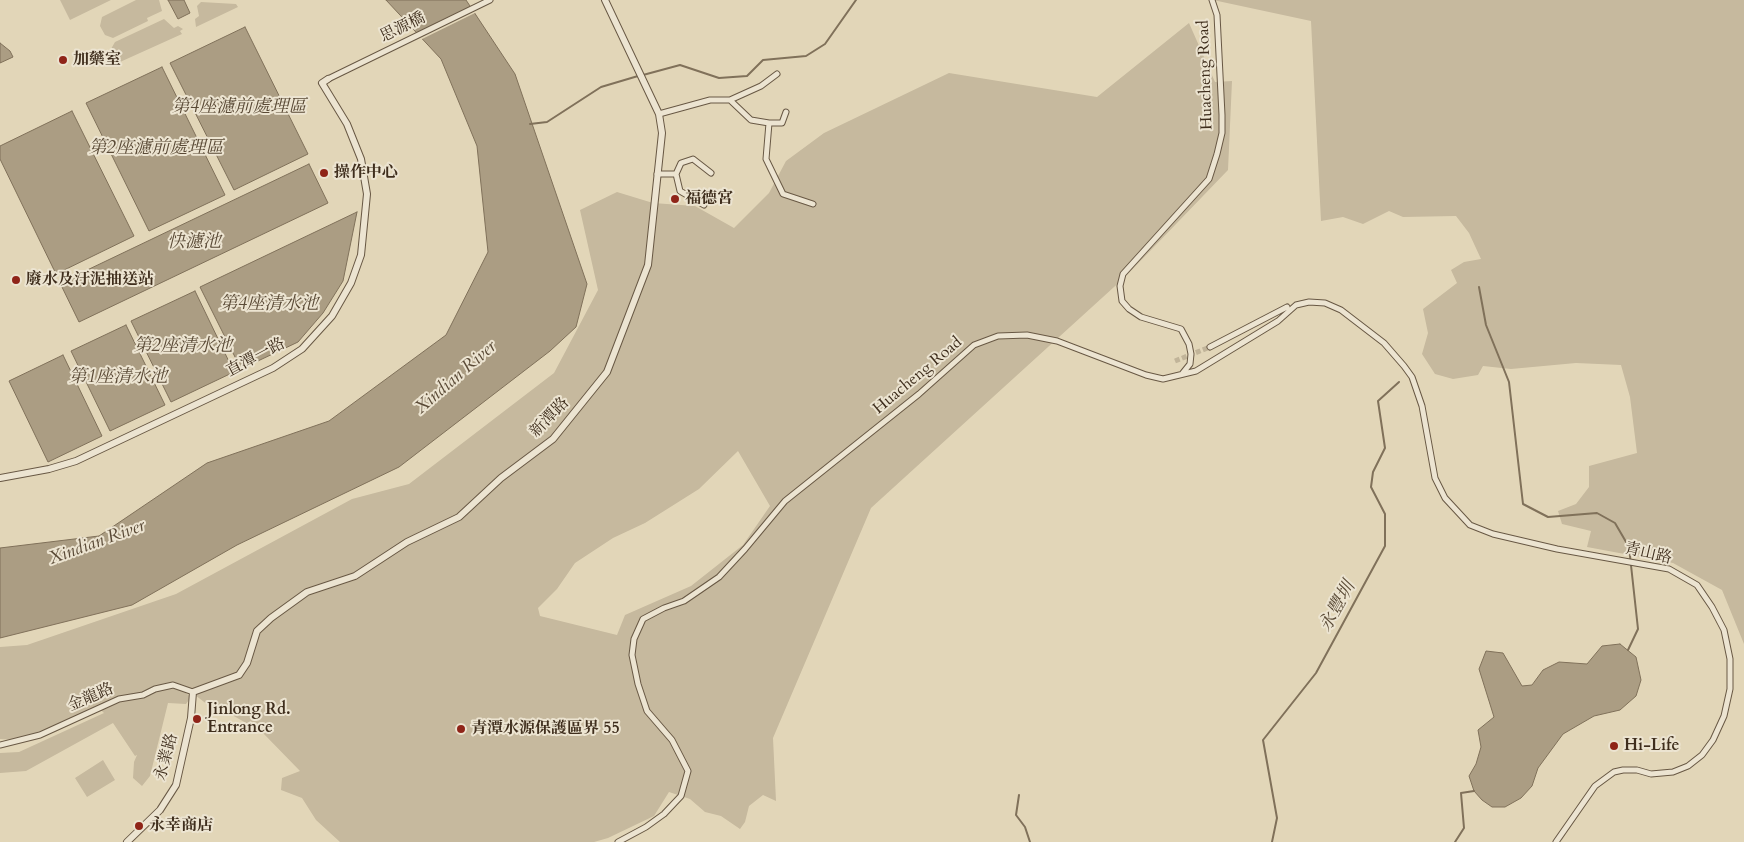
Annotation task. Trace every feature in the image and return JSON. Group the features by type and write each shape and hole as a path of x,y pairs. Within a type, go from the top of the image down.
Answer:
{"street":[{"name":"思源橋","path":"328,79 490,0"},
{"name":"新潭路","path":"193,692 239,676 247,663 257,631 271,618 307,592 355,576 406,542 459,517 501,478 553,439 607,372 636,302 648,265 662,134 659,114 606,0"},
{"name":"Huacheng Road","path":"618,842 646,827 664,814 681,796 688,772 672,740 647,711 638,684 632,655 634,639 642,619 684,601 719,577 745,550 785,501 919,394 974,345 998,336 1026,335 1057,341 1146,375 1163,379 1182,374 1190,364 1189,344 1180,329 1141,317 1129,309 1122,301 1120,286 1123,274 1129,266 1209,179 1215,162 1222,133 1222,115 1217,15 1212,0"},
{"path":"659,114 710,100 730,100 761,86 777,74"},
{"name":"直潭一路","path":"0,478 50,469 76,461 273,368 302,349 332,316 351,283 362,255 367,194 360,159 347,124 322,83 328,79"},
{"path":"730,100 750,120 782,123 786,112"},
{"path":"769,123 766,159 783,194 813,204"},
{"path":"704,205 680,191 676,174 681,163 693,159 711,173"},
{"path":"658,174 676,174"},
{"name":"青山路","path":"1182,374 1196,371 1278,321 1296,306 1309,302 1325,303 1341,310 1384,343 1412,377 1422,406 1435,478 1444,498 1470,525 1492,534 1669,569 1697,585 1712,606 1724,630 1730,659 1730,689 1724,716 1713,740 1702,755 1688,766 1673,772 1651,774 1637,770 1614,772 1594,786 1556,842"},
{"path":"1210,347 1287,307"},
{"name":"金龍路","path":"0,745 40,735 119,699 143,695 155,689 173,685 193,692"},
{"name":"永業路","path":"127,842 160,810 176,785 191,718 193,692"}],"shaded area":[{"path":"60,0 111,0 70,20"},
{"path":"136,0 159,0 162,11 147,18 148,21 113,38 105,35 100,26 102,17"},
{"path":"1213,0 1744,0 1744,644 1722,590 1673,563 1587,547 1591,531 1562,524 1558,511 1576,504 1589,487 1589,466 1637,453 1630,397 1621,365 1576,363 1511,369 1483,366 1478,375 1453,379 1435,374 1422,354 1428,333 1423,309 1457,283 1451,270 1464,262 1481,259 1469,233 1456,216 1403,217 1389,211 1363,224 1343,217 1321,221 1311,21"},
{"path":"201,2 236,4 238,7 196,27 195,19 199,16 197,6"},
{"path":"164,19 174,28 178,26 183,29 180,31 182,34 120,62 116,60 111,49 115,42"},
{"path":"1189,23 1215,82 1232,81 1228,170 1125,277 871,508 773,738 776,801 763,795 749,806 745,822 740,829 721,816 705,812 690,799 669,792 654,816 608,838 594,842 340,842 316,820 302,798 281,790 282,778 300,771 262,732 232,715 208,705 182,685 177,686 191,697 186,704 168,703 150,776 142,786 133,778 134,762 137,755 135,756 113,723 26,771 0,773 0,753 19,752 104,713 101,710 45,735 16,740 0,739 0,647 27,645 176,594 352,499 409,484 554,373 598,290 580,210 617,192 653,203 695,206 734,228 769,193 786,161 824,133 949,73 1097,97","holes":["738,451 770,506 743,545 691,586 625,615 617,635 540,616 538,608 557,589 575,563 613,538 645,523 699,489"]},
{"path":"103,760 115,780 87,797 75,778"}],"water":[{"path":"168,0 184,0 190,13 178,19"},
{"name":"Xindian River","path":"386,0 466,0 515,74 587,284 576,327 550,351 399,467 237,545 132,605 0,638 0,548 99,536 207,463 329,421 446,335 488,252 477,146 441,59"},
{"name":"第4座濾前處理區","path":"245,27 308,154 234,190 170,63"},
{"path":"0,43 10,51 13,57 0,63"},
{"name":"第2座濾前處理區","path":"162,67 225,195 149,231 86,103"},
{"path":"72,111 134,236 56,274 0,159 0,146"},
{"name":"快濾池","path":"309,164 328,203 79,322 60,283"},
{"name":"第4座清水池","path":"357,212 343,281 323,313 298,342 241,369 200,287"},
{"name":"第2座清水池","path":"195,291 234,372 171,402 131,321"},
{"name":"第1座清水池","path":"126,325 165,405 110,431 71,351"},
{"path":"63,355 102,436 48,462 9,381"},
{"path":"1620,644 1636,657 1641,680 1636,696 1620,710 1594,716 1563,734 1538,768 1532,786 1521,798 1505,807 1492,807 1482,800 1474,791 1469,776 1476,764 1481,747 1478,730 1494,717 1479,669 1486,651 1503,653 1522,686 1532,685 1543,670 1559,662 1587,664 1602,646"}],"pier":[{"path":"473,5 477,12 420,40 414,34"}],"waterway":[{"path":"643,75 680,65 719,78 747,76 763,60 806,56 825,44 856,0"},
{"path":"530,124 547,122 601,87 638,76"},
{"path":"1479,287 1486,325 1509,382 1523,504 1548,517 1597,513 1615,523 1629,547 1638,629 1628,650"},
{"name":"永豐圳","path":"1272,842 1277,818 1263,740 1316,673 1385,546 1385,514 1371,487 1373,472 1385,448 1378,401 1399,382"},
{"path":"1455,842 1464,828 1461,793 1474,791"},
{"path":"1019,795 1016,815 1025,827 1030,842"}],"tunnel":[{"path":"1175,361 1210,347"}],"place":[{"name":"加藥室","path":"63,60"},
{"name":"操作中心","path":"324,173"},
{"name":"福德宮","path":"675,199"},
{"name":"廢水及汙泥抽送站","path":"16,280"},
{"name":"Jinlong Rd. Entrance","path":"197,719"},
{"name":"青潭水源保護區界 55","path":"461,729"},
{"name":"Hi-Life","path":"1614,746"},
{"name":"永幸商店","path":"139,826"}]}
